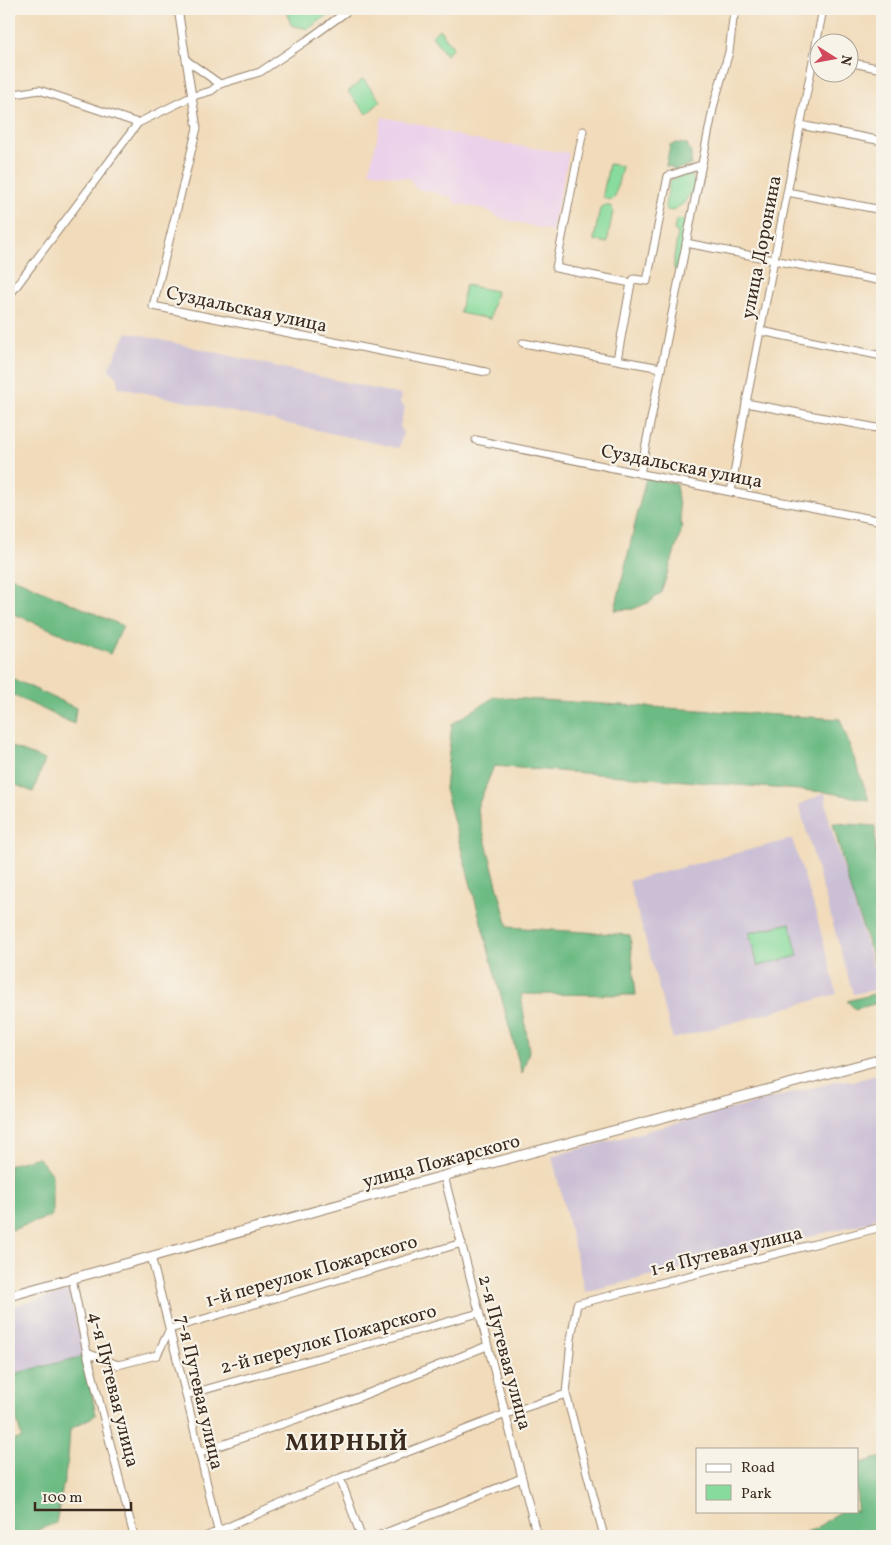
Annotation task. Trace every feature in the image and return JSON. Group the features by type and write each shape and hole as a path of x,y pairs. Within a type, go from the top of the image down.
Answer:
{"street":[{"name":"Суздальская улица","path":"178,9 197,128 153,306 486,372"},
{"path":"9,296 138,123 193,96 211,91 220,84 260,72 350,9"},
{"path":"640,474 701,165 714,104 729,52 737,9"},
{"name":"улица Доронина","path":"820,32 823,9"},
{"path":"186,60 220,84"},
{"path":"858,64 882,69"},
{"name":"улица Доронина","path":"731,492 746,403 810,82"},
{"path":"9,95 38,90 138,123"},
{"path":"800,125 882,142"},
{"path":"583,131 556,268 631,283"},
{"path":"616,360 631,283 634,279 647,281 668,176 701,165"},
{"path":"788,192 882,210"},
{"path":"686,244 882,281"},
{"path":"761,331 882,356"},
{"path":"523,343 661,368"},
{"path":"746,403 882,429"},
{"name":"Суздальская улица","path":"476,440 882,521"},
{"name":"улица Пожарского","path":"9,1296 444,1176 882,1059"},
{"name":"2-я Путевая улица","path":"444,1176 538,1536"},
{"name":"1-я Путевая улица","path":"566,1394 571,1338 577,1304 882,1227"},
{"name":"1-й переулок Пожарского","path":"170,1329 462,1243"},
{"name":"7-я Путевая улица","path":"151,1256 218,1534"},
{"name":"4-я Путевая улица","path":"72,1278 87,1353 134,1536"},
{"name":"2-й переулок Пожарского","path":"186,1395 479,1314"},
{"path":"87,1353 118,1365 157,1355 170,1329"},
{"path":"199,1453 354,1399 487,1346"},
{"path":"206,1536 218,1534 340,1478 506,1414 566,1394 604,1536"},
{"path":"340,1478 361,1536"},
{"path":"378,1536 522,1478"}],"shaded area":[{"path":"382,117 419,124 470,139 569,153 552,231 500,218 486,209 454,203 452,197 415,188 410,179 369,171"},
{"path":"127,332 401,395 400,403 405,408 400,425 403,433 399,448 118,387 118,378 108,369"},
{"path":"825,793 828,817 880,989 853,994 799,805"},
{"path":"792,839 816,913 837,994 673,1039 629,881"},
{"path":"882,1074 882,1217 873,1218 873,1221 585,1292 552,1156 839,1081 853,1081"},
{"path":"70,1291 84,1356 16,1374 9,1369 9,1307"}],"green space":[{"path":"286,9 337,9 308,29 291,25"},
{"path":"439,29 453,47 446,55 432,36"},
{"path":"363,79 381,101 367,114 348,92"},
{"path":"677,143 687,144 691,153 691,165 674,170 672,167 666,166 670,145"},
{"path":"609,164 622,166 615,197 610,200 604,198 603,195"},
{"path":"692,172 692,178 695,182 693,193 688,196 684,203 672,211 667,210 665,206 670,181"},
{"path":"606,205 612,207 613,211 607,243 594,240 600,208"},
{"path":"680,219 687,222 678,270 674,269 678,233 674,230 676,220"},
{"path":"465,285 496,291 490,319 460,313"},
{"path":"646,477 676,484 682,529 661,593 650,602 633,609 615,610"},
{"path":"9,576 123,626 110,654 9,612"},
{"path":"9,677 76,708 74,724 9,693"},
{"path":"494,697 840,719 869,800 825,792 494,766 477,808 508,927 630,935 636,995 521,994 529,1051 522,1074 445,789 452,724"},
{"path":"9,746 45,760 33,792 9,782"},
{"path":"833,823 875,826 876,852 882,878 882,986 850,889"},
{"path":"790,923 798,956 758,966 749,933"},
{"path":"882,992 882,1002 855,1009 847,1001"},
{"path":"38,1157 52,1175 52,1216 9,1231 9,1165"},
{"path":"84,1356 96,1415 70,1429 68,1459 56,1523 22,1536 9,1536 9,1442 22,1438 9,1394 9,1375"},
{"path":"882,1457 882,1536 794,1536 815,1529 840,1512 858,1512 858,1464"}],"district":[{"name":"МИРНЫЙ","path":"347,1442"}]}
